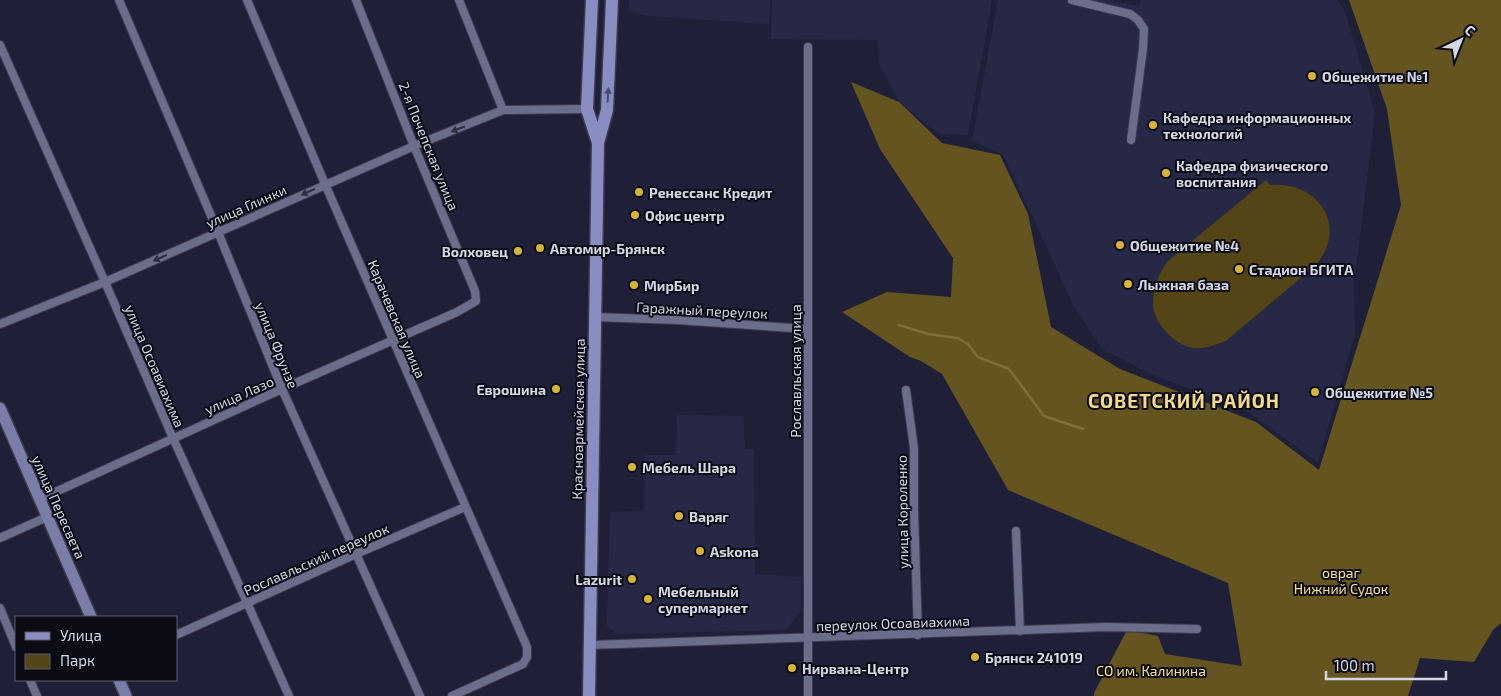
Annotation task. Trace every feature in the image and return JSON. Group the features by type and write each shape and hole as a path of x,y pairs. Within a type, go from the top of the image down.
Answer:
{"main road":[{"path":"592,0 587,109 598,142"},
{"path":"598,142 607,110 612,0"},
{"name":"Красноармейская улица","path":"589,696 598,142"},
{"name":"улица Пересвета","path":"0,408 91,616"},
{"path":"119,681 126,696"}],"street":[{"name":"улица Фрунзе","path":"119,0 218,232 282,389 420,696"},
{"name":"Карачевская улица","path":"247,0 527,647 527,657 523,664 452,696"},
{"name":"2-я Почепская улица","path":"356,0 414,146 475,291 476,301"},
{"path":"459,0 503,110 587,109"},
{"path":"1072,0 1130,14 1142,24 1144,29 1143,49 1131,140"},
{"name":"улица Осоавиахима","path":"0,45 289,696"},
{"name":"Рославльская улица","path":"808,47 808,696"},
{"name":"улица Глинки","path":"0,324 105,282 325,184 503,110"},
{"name":"улица Лазо","path":"40,498 457,312 476,301"},
{"name":"Гаражный переулок","path":"595,317 677,320 808,329"},
{"name":"улица Короленко","path":"906,390 914,448 918,635"},
{"name":"Рославльский переулок","path":"178,634 465,507"},
{"path":"0,538 47,517"},
{"path":"1016,531 1020,631"},
{"path":"0,608 15,645"},
{"name":"переулок Осоавиахима","path":"590,645 808,639 1106,627 1197,629"},
{"path":"30,681 37,696"}],"shaded area":[{"path":"629,0 770,0 769,24 648,16 629,11"},
{"path":"772,0 992,0 968,135 939,134 899,102 879,63 878,40 771,39"},
{"path":"998,0 1108,0 1139,6 1141,0 1337,0 1344,9 1375,113 1354,284 1355,334 1318,462 1242,408 1151,374 1102,349 1072,303 1003,155 972,141"},
{"path":"677,415 743,416 745,449 754,449 755,574 801,577 801,610 786,630 617,634 607,626 610,512 644,511 645,455 676,455"}],"green space":[{"name":"овраг Нижний Судок","path":"1349,0 1501,0 1501,623 1493,630 1474,662 1420,658 1408,696 1094,696 1127,630 1158,636 1165,654 1242,666 1228,583 1008,490 942,374 921,361 910,357 842,312 887,292 951,297 953,258 880,149 851,82 899,102 942,143 1000,155 1028,214 1051,327 1120,369 1256,422 1319,470 1401,205 1387,109"},
{"path":"1266,180 1270,185 1287,186 1302,190 1314,198 1323,208 1329,221 1329,235 1325,250 1316,265 1227,340 1211,346 1193,348 1186,346 1172,337 1160,325 1156,317 1153,302 1154,291 1161,271 1167,262"}],"waterway":[{"path":"899,325 928,334 958,338 968,344 978,357 1009,369 1044,416 1083,429"}],"place":[{"name":"Общежитие №1","path":"1312,76"},
{"name":"Кафедра информационных технологий","path":"1153,125"},
{"name":"Кафедра физического воспитания","path":"1166,173"},
{"name":"Ренессанс Кредит","path":"639,192"},
{"name":"Офис центр","path":"635,215"},
{"name":"Общежитие №4","path":"1120,245"},
{"name":"Автомир-Брянск","path":"540,248"},
{"name":"Волховец","path":"518,251"},
{"name":"Стадион БГИТА","path":"1239,269"},
{"name":"Лыжная база","path":"1128,284"},
{"name":"МирБир","path":"634,285"},
{"name":"Еврошина","path":"556,389"},
{"name":"Общежитие №5","path":"1315,392"},
{"name":"Мебель Шара","path":"632,467"},
{"name":"Варяг","path":"679,516"},
{"name":"Askona","path":"700,551"},
{"name":"Lazurit","path":"632,579"},
{"name":"Мебельный супермаркет","path":"648,599"},
{"name":"Брянск 241019","path":"975,657"},
{"name":"Нирвана-Центр","path":"792,668"}],"district":[{"name":"СОВЕТСКИЙ РАЙОН","path":"1184,400"}],"park label":[{"name":"СО им. Калинина","path":"1151,670"}]}
